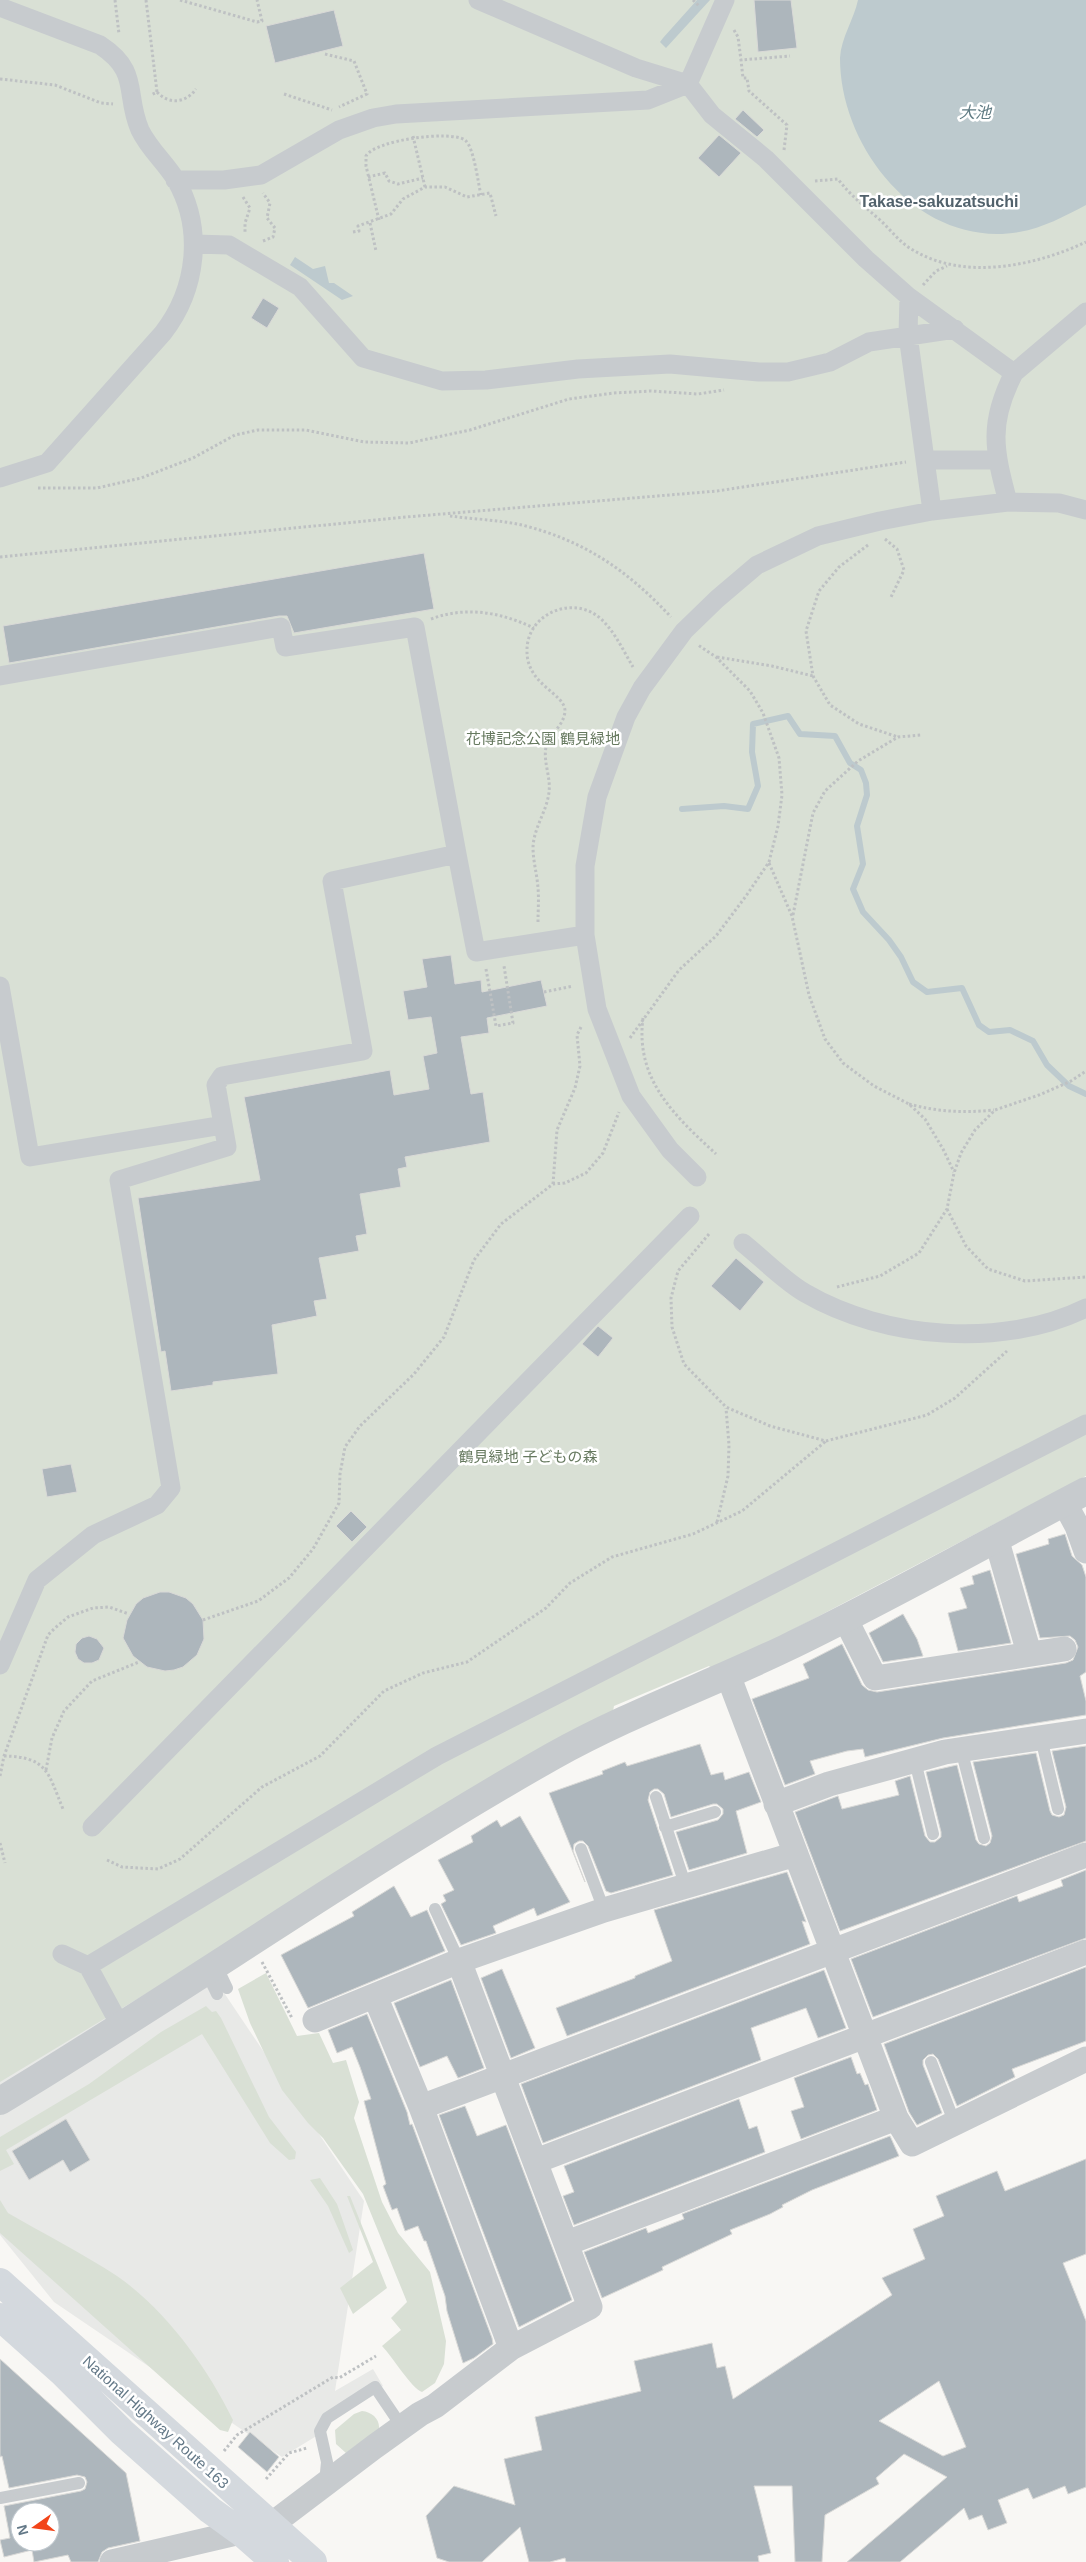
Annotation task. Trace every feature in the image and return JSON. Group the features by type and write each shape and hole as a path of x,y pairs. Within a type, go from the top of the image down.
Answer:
{"highway":[{"name":"National Highway Route 163","path":"0,2282 313,2562"},
{"name":"National Highway Route 163","path":"0,2317 63,2373 122,2432 210,2510 242,2533 275,2562"}],"street":[{"path":"478,0 636,68 688,84 712,115 752,147 866,259 909,297 1014,373"},
{"path":"176,180 237,179 258,176 272,171 323,137 373,118 396,114 648,100 688,84 725,0"},
{"path":"0,8 100,45 123,64 129,78 134,106 146,141 176,180 190,214 194,244 190,280 182,303 170,324 152,346 47,463 0,478"},
{"path":"194,244 229,245 300,287 363,358 442,381 486,380 578,369 670,364 774,372 802,370 830,362 869,342 955,329"},
{"path":"909,297 908,335 932,512"},
{"path":"1008,502 997,460 996,422 1002,396 1014,373 1086,312"},
{"path":"926,460 997,460"},
{"path":"697,1177 670,1150 631,1096 597,1009 585,935 585,866 597,797 626,717 642,688 684,631 757,565 818,536 880,521 1008,502 1058,503 1086,510"},
{"path":"0,676 281,627 285,647 415,627 476,952 585,935"},
{"path":"0,1665 37,1580 93,1535 157,1505 171,1488 120,1180 227,1147 216,1085 222,1076 363,1051 332,881 457,854"},
{"path":"0,986 30,1157 223,1125"},
{"path":"92,1827 690,1216"},
{"path":"743,1243 804,1292 851,1315 904,1329 969,1334 1034,1327 1086,1308"},
{"path":"88,1966 437,1756 1086,1424"},
{"path":"0,2101 121,2026 217,1980 252,1943 405,1843 556,1754 609,1726 728,1675 845,1618 1075,1496 1077,1526 1086,1551"},
{"path":"996,1538 1029,1653"},
{"path":"845,1618 875,1678 1064,1649"},
{"path":"728,1675 896,2118 912,2144 1086,2059"},
{"path":"776,1804 828,1784 961,1749 1086,1731"},
{"path":"315,2020 459,1961 604,1910 796,1854"},
{"path":"421,2107 1086,1855"},
{"path":"536,2161 1086,1952"},
{"path":"62,1954 88,1966 121,2026"},
{"path":"112,2562 271,2525 402,2427 435,2406 511,2348 590,2307 459,1961"},
{"path":"375,1996 421,2107 511,2348"},
{"path":"567,2243 896,2118"}],"lane":[{"path":"1040,1738 1058,1809"},
{"path":"961,1749 984,1838"},
{"path":"915,1761 933,1834"},
{"path":"656,1797 686,1887"},
{"path":"665,1827 715,1812"},
{"path":"581,1849 604,1910"},
{"path":"435,1909 459,1961"},
{"path":"931,2062 955,2124"},
{"path":"322,2487 328,2475 328,2462 320,2431 327,2418 375,2387 402,2427"},
{"path":"0,2498 79,2483"}],"path":[{"path":"115,0 118,23"},
{"path":"146,0 157,92 165,98 175,101 184,100 196,89"},
{"path":"180,0 257,22 262,21 257,0"},
{"path":"284,94 332,110 367,94 354,61 325,54"},
{"path":"776,171 783,160 787,125 748,91 747,78 743,78 741,60 790,56"},
{"path":"0,79 55,85 102,102 134,106 157,92"},
{"path":"332,110 339,130"},
{"path":"378,220 365,160 373,148 413,137 457,138 464,140 470,149 481,195"},
{"path":"416,148 425,188"},
{"path":"368,176 384,173 389,181 398,184 423,178"},
{"path":"258,176 262,191 270,203 267,218 275,228 273,237 258,241"},
{"path":"237,179 242,195 250,208 244,229 250,238"},
{"path":"790,184 838,179 853,199 912,250 947,266 992,268 1066,252 1086,242"},
{"path":"353,232 359,231 358,226 391,214 407,196 425,188 445,187 468,197 490,193 496,216"},
{"path":"370,223 376,251"},
{"path":"909,297 936,271 947,266"},
{"path":"32,488 97,488 141,478 193,458 235,435 258,430 306,430 357,441 409,443 470,430 569,400 624,392 652,391 698,394 734,389 744,370"},
{"path":"0,558 442,514 717,491 875,466 926,460"},
{"path":"442,514 520,525 572,541 609,562 632,579 695,643 716,657 750,691 763,714 779,758 782,795 778,826 769,862 716,936 679,970 616,1059"},
{"path":"881,536 897,549 904,570 890,599"},
{"path":"874,541 839,567 819,591 806,631 813,676 830,705 859,724 898,737 922,735"},
{"path":"537,942 538,887 533,846 550,791 546,746 561,724 565,712 564,706 557,697 539,683 528,664 528,642 534,628 546,615 562,608 580,608 596,615 614,636 642,688"},
{"path":"415,627 440,616 480,612 506,616 534,628"},
{"path":"716,657 772,666 813,676"},
{"path":"792,916 813,814 825,791 858,760 898,737"},
{"path":"769,862 792,916 809,995 826,1040 843,1063 874,1086 909,1104 930,1110 967,1112 995,1110 1071,1081 1086,1071"},
{"path":"494,949 513,1023 496,1026 485,974 494,949"},
{"path":"544,992 593,982"},
{"path":"553,1184 557,1130 575,1088 580,1066 577,1035 588,1013 597,1009"},
{"path":"644,1017 644,1058 659,1094 677,1118 716,1154"},
{"path":"203,1620 258,1601 289,1578 313,1549 339,1503 340,1474 345,1447 360,1426 414,1374 444,1337 474,1260 501,1224 553,1184 565,1183 586,1173 603,1153 618,1113 631,1096"},
{"path":"909,1104 925,1119 954,1172"},
{"path":"804,1292 838,1287 880,1276 919,1253 947,1209 954,1172 961,1153 975,1130 995,1110"},
{"path":"947,1209 966,1246 988,1269 1025,1281 1086,1277"},
{"path":"709,1234 678,1271 670,1298 672,1327 684,1364 726,1407 770,1426 826,1441"},
{"path":"107,1860 122,1867 158,1869 180,1859 262,1787 320,1756 384,1691 423,1673 467,1662 546,1608 570,1583 612,1558 694,1534 742,1510 826,1441 927,1415 956,1398 1034,1327"},
{"path":"717,1523 728,1476 729,1445 726,1407"},
{"path":"0,1776 4,1756 48,1635 68,1617 93,1608 110,1607 129,1614"},
{"path":"46,1770 52,1738 64,1711 92,1681 139,1662"},
{"path":"4,1756 26,1757 46,1770 63,1809"},
{"path":"0,1843 5,1863"},
{"path":"252,1943 297,2026 315,2020"},
{"path":"223,2453 237,2435 333,2377 339,2378 376,2356"},
{"path":"266,2479 289,2453 310,2447"}],"shaded area":[{"path":"81,1780 364,2201 335,2391 373,2369 383,2386 329,2420 323,2432 282,2457 54,2302 0,2235 0,1852"}],"green space":[{"name":"花博記念公園 鶴見緑地","path":"0,0 1086,0 1086,1476 779,1637 712,1669 709,1666 614,1706 613,1711 0,2082"},
{"path":"266,1973 297,2036 319,2033 333,2063 346,2060 359,2102 354,2118 382,2202 398,2233 430,2272 446,2341 444,2364 435,2383 422,2392 413,2385 382,2346 401,2330 391,2318 407,2302 363,2194 323,2138 308,2123 282,2090 250,2023 238,1989"},
{"path":"206,2006 212,2012 216,2011 221,2018 269,2117 296,2152 295,2159 289,2160 270,2143 202,2034 6,2150 14,2164 0,2171 0,2137 89,2084 161,2032"},
{"path":"320,2178 337,2204 353,2250 349,2253 328,2206 310,2180"},
{"path":"347,2196 350,2196 387,2288 353,2314 340,2288 373,2262"},
{"path":"0,2200 8,2213 77,2251 117,2276 152,2305 184,2341 223,2400 233,2420 228,2432 220,2430 0,2233"},
{"path":"362,2411 375,2417 379,2429 346,2453 336,2444 335,2430 354,2414"}],"water":[{"path":"697,0 710,0 666,48 660,42"},
{"name":"大池","path":"858,0 1086,0 1086,205 1037,228 1019,232 983,233 950,225 919,209 893,186 871,158 854,126 844,93 841,51"},
{"path":"295,257 313,269 325,266 329,283 334,283 353,296 342,300 290,265"}],"building":[{"path":"754,0 791,0 797,48 758,52"},
{"path":"334,10 343,46 275,63 266,26"},
{"path":"743,110 764,130 757,137 735,119"},
{"path":"719,135 741,153 719,177 698,158"},
{"path":"263,298 279,308 267,328 251,318"},
{"path":"424,553 434,609 294,633 287,616 279,616 9,663 3,626"},
{"path":"451,955 455,984 481,980 482,992 541,980 547,1006 487,1018 489,1033 461,1037 471,1094 483,1092 490,1142 405,1157 407,1167 398,1169 401,1187 360,1194 367,1234 356,1236 359,1251 319,1258 327,1299 314,1301 317,1316 272,1325 278,1374 213,1382 213,1385 171,1391 165,1351 161,1352 138,1198 260,1180 244,1097 390,1070 394,1095 429,1089 423,1056 437,1053 431,1017 408,1020 403,991 427,987 422,959"},
{"path":"736,1258 764,1282 740,1311 711,1286"},
{"path":"598,1326 613,1338 598,1357 582,1344"},
{"path":"71,1464 77,1492 47,1497 42,1469"},
{"path":"351,1511 367,1527 352,1542 336,1526"},
{"path":"1065,1534 1072,1556 1082,1565 1086,1577 1086,1672 1080,1676 1086,1701 1086,1715 943,1738 865,1757 863,1749 847,1751 810,1761 815,1774 785,1785 752,1699 809,1678 803,1664 842,1644 862,1685 868,1690 877,1692 1066,1663 1073,1660 1078,1647 1075,1640 1070,1636 1040,1638 1016,1554 1049,1544 1048,1539"},
{"path":"990,1570 1011,1643 958,1651 948,1613 967,1608 960,1588 974,1584 972,1576"},
{"path":"160,1592 169,1592 186,1598 193,1604 203,1620 204,1639 197,1655 183,1667 174,1670 165,1671 147,1667 133,1656 123,1638 127,1620 136,1604 143,1598"},
{"path":"903,1614 917,1639 923,1656 883,1662 869,1633"},
{"path":"89,1636 97,1639 104,1648 99,1660 92,1663 84,1663 78,1659 75,1652 76,1644 82,1638"},
{"path":"700,1744 711,1775 723,1772 725,1780 749,1772 761,1802 736,1811 747,1853 689,1870 676,1832 718,1820 723,1814 723,1809 717,1804 713,1804 671,1817 664,1794 658,1789 654,1789 650,1792 648,1800 673,1875 611,1893 606,1891 588,1846 583,1841 579,1841 574,1844 573,1851 585,1882 549,1793 603,1774 602,1771 625,1762 627,1766"},
{"path":"1086,1746 1086,1841 840,1931 795,1812 838,1796 842,1809 899,1795 895,1781 910,1776 925,1836 930,1842 935,1842 941,1837 941,1832 926,1772 957,1765 976,1840 979,1844 986,1846 990,1843 992,1836 973,1762 1036,1753 1050,1811 1052,1815 1059,1817 1064,1815 1066,1807 1052,1751"},
{"path":"520,1816 570,1902 537,1916 534,1908 493,1926 496,1933 461,1945 441,1904 446,1901 443,1895 454,1890 438,1860 473,1842 471,1836 497,1820 501,1827"},
{"path":"1086,1870 1086,1938 873,2017 851,1959 1017,1896 1019,1902 1063,1886 1061,1880"},
{"path":"787,1872 806,1922 802,1921 810,1944 567,2036 556,2008 635,1978 635,1976 672,1961 654,1910"},
{"path":"394,1886 411,1917 427,1910 445,1951 308,2008 281,1955 354,1916 352,1912"},
{"path":"1086,1967 1086,2041 1012,2069 1015,2077 957,2106 938,2059 933,2054 928,2055 923,2060 923,2065 942,2113 917,2125 909,2112 884,2044"},
{"path":"502,1969 535,2048 511,2058 481,1978"},
{"path":"824,1970 846,2028 818,2038 806,2008 751,2028 761,2060 543,2143 521,2084"},
{"path":"451,1980 484,2068 458,2078 447,2056 420,2067 394,2003"},
{"path":"367,2014 407,2112 410,2125 412,2124 492,2338 493,2344 474,2358 463,2363 447,2311 445,2296 426,2241 424,2241 418,2226 405,2231 397,2208 392,2210 383,2186 386,2184 364,2101 371,2099 352,2047 337,2053 328,2030"},
{"path":"851,2057 857,2074 860,2073 865,2085 868,2084 877,2110 801,2139 791,2111 804,2107 794,2078"},
{"path":"739,2099 749,2129 757,2126 765,2152 574,2225 563,2196 574,2192 564,2166"},
{"path":"465,2106 477,2136 506,2125 572,2300 519,2327 439,2115"},
{"path":"66,2119 90,2160 70,2172 63,2160 29,2180 12,2151"},
{"path":"890,2136 899,2156 812,2190 782,2205 783,2207 770,2214 730,2230 732,2234 662,2267 663,2270 602,2298 584,2252 646,2228 648,2233 684,2219 682,2214"},
{"path":"1086,2159 1086,2254 1063,2263 1086,2321 1086,2487 1068,2494 1065,2486 1033,2499 1028,2488 998,2500 1007,2523 988,2530 982,2515 969,2520 964,2508 900,2562 847,2562 947,2477 904,2454 876,2478 879,2484 825,2515 822,2562 795,2562 792,2486 754,2486 771,2553 758,2556 759,2562 566,2562 565,2558 550,2562 529,2562 520,2527 482,2562 449,2562 437,2558 426,2516 454,2486 515,2505 504,2459 542,2450 535,2417 641,2391 634,2361 712,2343 717,2368 725,2366 733,2399 892,2295 882,2278 925,2259 913,2229 944,2216 936,2196 997,2171 1005,2191","holes":["939,2381 966,2447 943,2456 879,2421"]},
{"path":"0,2359 126,2473 140,2541 108,2548 102,2552 98,2562 71,2562 68,2555 34,2562 32,2552 60,2552 60,2502 25,2502 81,2491 85,2489 87,2482 85,2477 77,2475 9,2488 2,2456 0,2457"},
{"path":"250,2432 279,2457 267,2472 238,2447"},
{"path":"10,2505 10,2538 4,2506"},
{"path":"10,2538 10,2552 24,2552 4,2557 0,2540"}],"waterway":[{"path":"682,809 724,806 748,809 758,786 752,752 753,724 788,716 800,734 835,736 850,763 861,770 866,783 867,795 857,826 863,864 853,889 863,912 889,940 901,957 913,982 927,992 962,988 979,1025 989,1032 1010,1030 1033,1041 1047,1065 1069,1086 1086,1094"}],"district":[{"name":"Takase-sakuzatsuchi","path":"939,201"}],"park label":[{"name":"鶴見緑地 子どもの森","path":"528,1456"}]}
